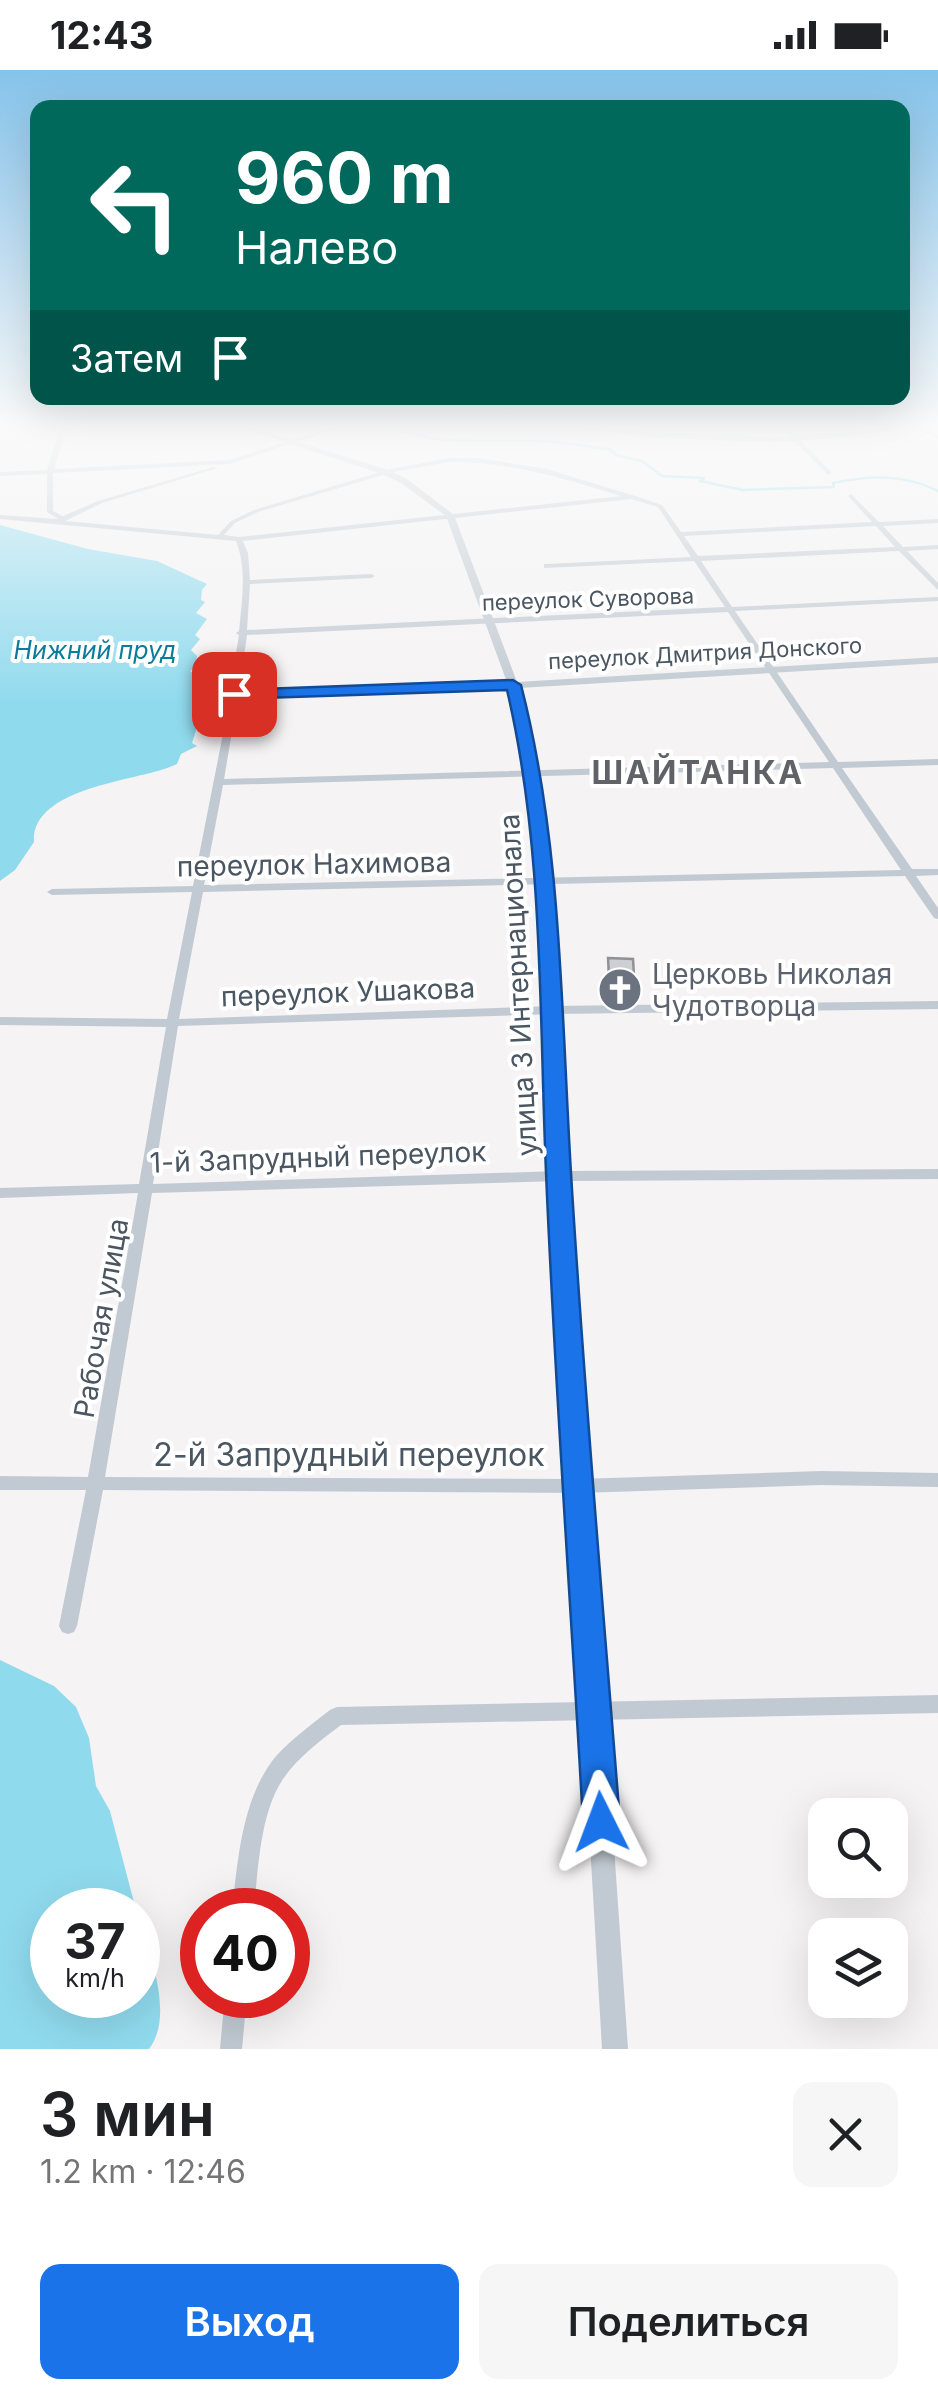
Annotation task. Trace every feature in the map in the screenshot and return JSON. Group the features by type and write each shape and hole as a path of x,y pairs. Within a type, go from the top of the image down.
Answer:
{"street":[{"path":"63,520 238,539 396,520"},
{"path":"220,535 237,520"},
{"name":"улица 3 Интернационала","path":"452,520 513,685 534,776 554,1010 558,1176 615,2049"},
{"path":"670,520 938,916"},
{"path":"871,520 938,588"},
{"path":"680,534 938,521"},
{"path":"238,539 246,548 248,582 371,576"},
{"path":"547,566 938,547"},
{"name":"Рабочая улица","path":"68,1626 98,1482 173,1023 219,782 248,582"},
{"name":"переулок Суворова","path":"240,633 938,598"},
{"name":"переулок Дмитрия Донского","path":"234,694 513,685 938,660"},
{"path":"219,782 938,762"},
{"name":"переулок Нахимова","path":"52,892 938,872"},
{"name":"переулок Ушакова","path":"0,1021 173,1023 554,1010 938,1005"},
{"name":"1-й Запрудный переулок","path":"0,1193 558,1176 938,1174"},
{"name":"2-й Запрудный переулок","path":"0,1483 579,1486 821,1478 938,1480"},
{"path":"246,1888 250,1855 271,1782 301,1744 337,1716 938,1704"},
{"path":"230,2049 233,2018"}],"water":[{"name":"Нижний пруд","path":"0,525 88,549 157,561 207,584 202,590 201,600 205,602 196,613 207,619 195,635 200,639 191,650 197,656 190,671 202,680 204,691 200,694 202,711 192,743 197,746 181,754 177,764 87,790 49,809 15,870 0,881"},
{"path":"0,1660 54,1686 76,1707 89,1738 96,1786 110,1811 130,1888 30,1888 30,2018 160,2019 149,2049 0,2049"}],"building":[{"path":"608,958 633,959 634,975 609,975"}],"place":[{"name":"Церковь Николая Чудотворца","path":"620,990"}],"district":[{"name":"ШАЙТАНКА","path":"698,772"}],"route":[{"path":"234,694 513,685 532,760 545,882 554,1010 558,1176 601,1822"}]}
